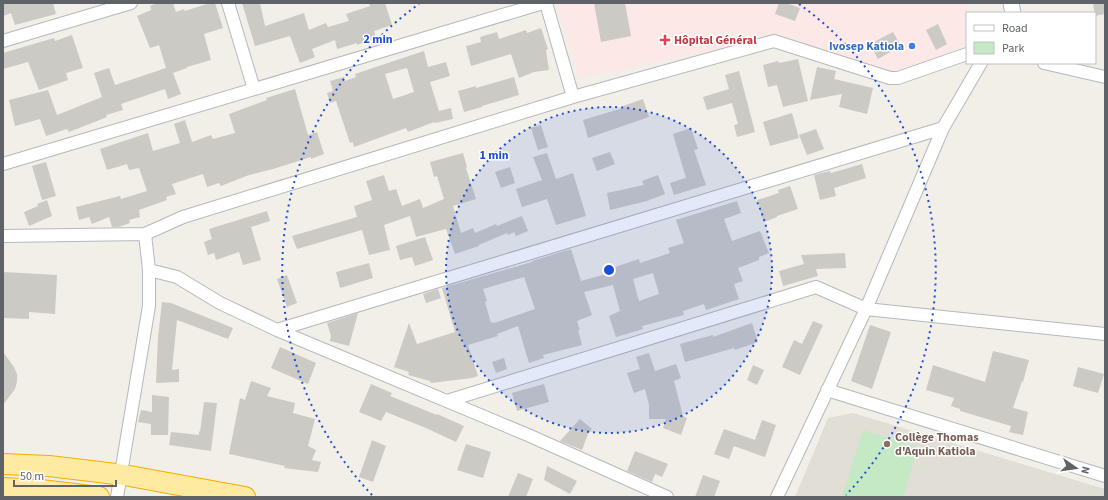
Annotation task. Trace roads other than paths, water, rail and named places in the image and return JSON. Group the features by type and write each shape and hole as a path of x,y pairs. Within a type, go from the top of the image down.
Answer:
{"highway":[{"path":"3,464 49,466 121,474 245,497"},
{"path":"3,488 41,490 99,497"}],"street":[{"path":"3,42 130,3"},
{"path":"228,3 254,89"},
{"path":"3,164 543,3"},
{"path":"546,3 573,98"},
{"path":"3,236 145,234 183,217 573,98 774,41 890,78 898,78 966,54"},
{"path":"777,497 866,309 943,128 980,64"},
{"path":"1048,64 1105,77"},
{"path":"277,330 943,128"},
{"path":"117,497 149,306 149,270 145,234"},
{"path":"149,270 177,277 220,303 277,330 528,435 667,497"},
{"path":"447,401 816,287 866,309 1105,334"},
{"path":"827,390 1105,476"}],"place":[{"name":"Hôpital Général","path":"665,40"},
{"name":"Ivosep Katiola","path":"912,46"},
{"name":"Collège Thomas d'Aquin Katiola","path":"887,444"}]}
